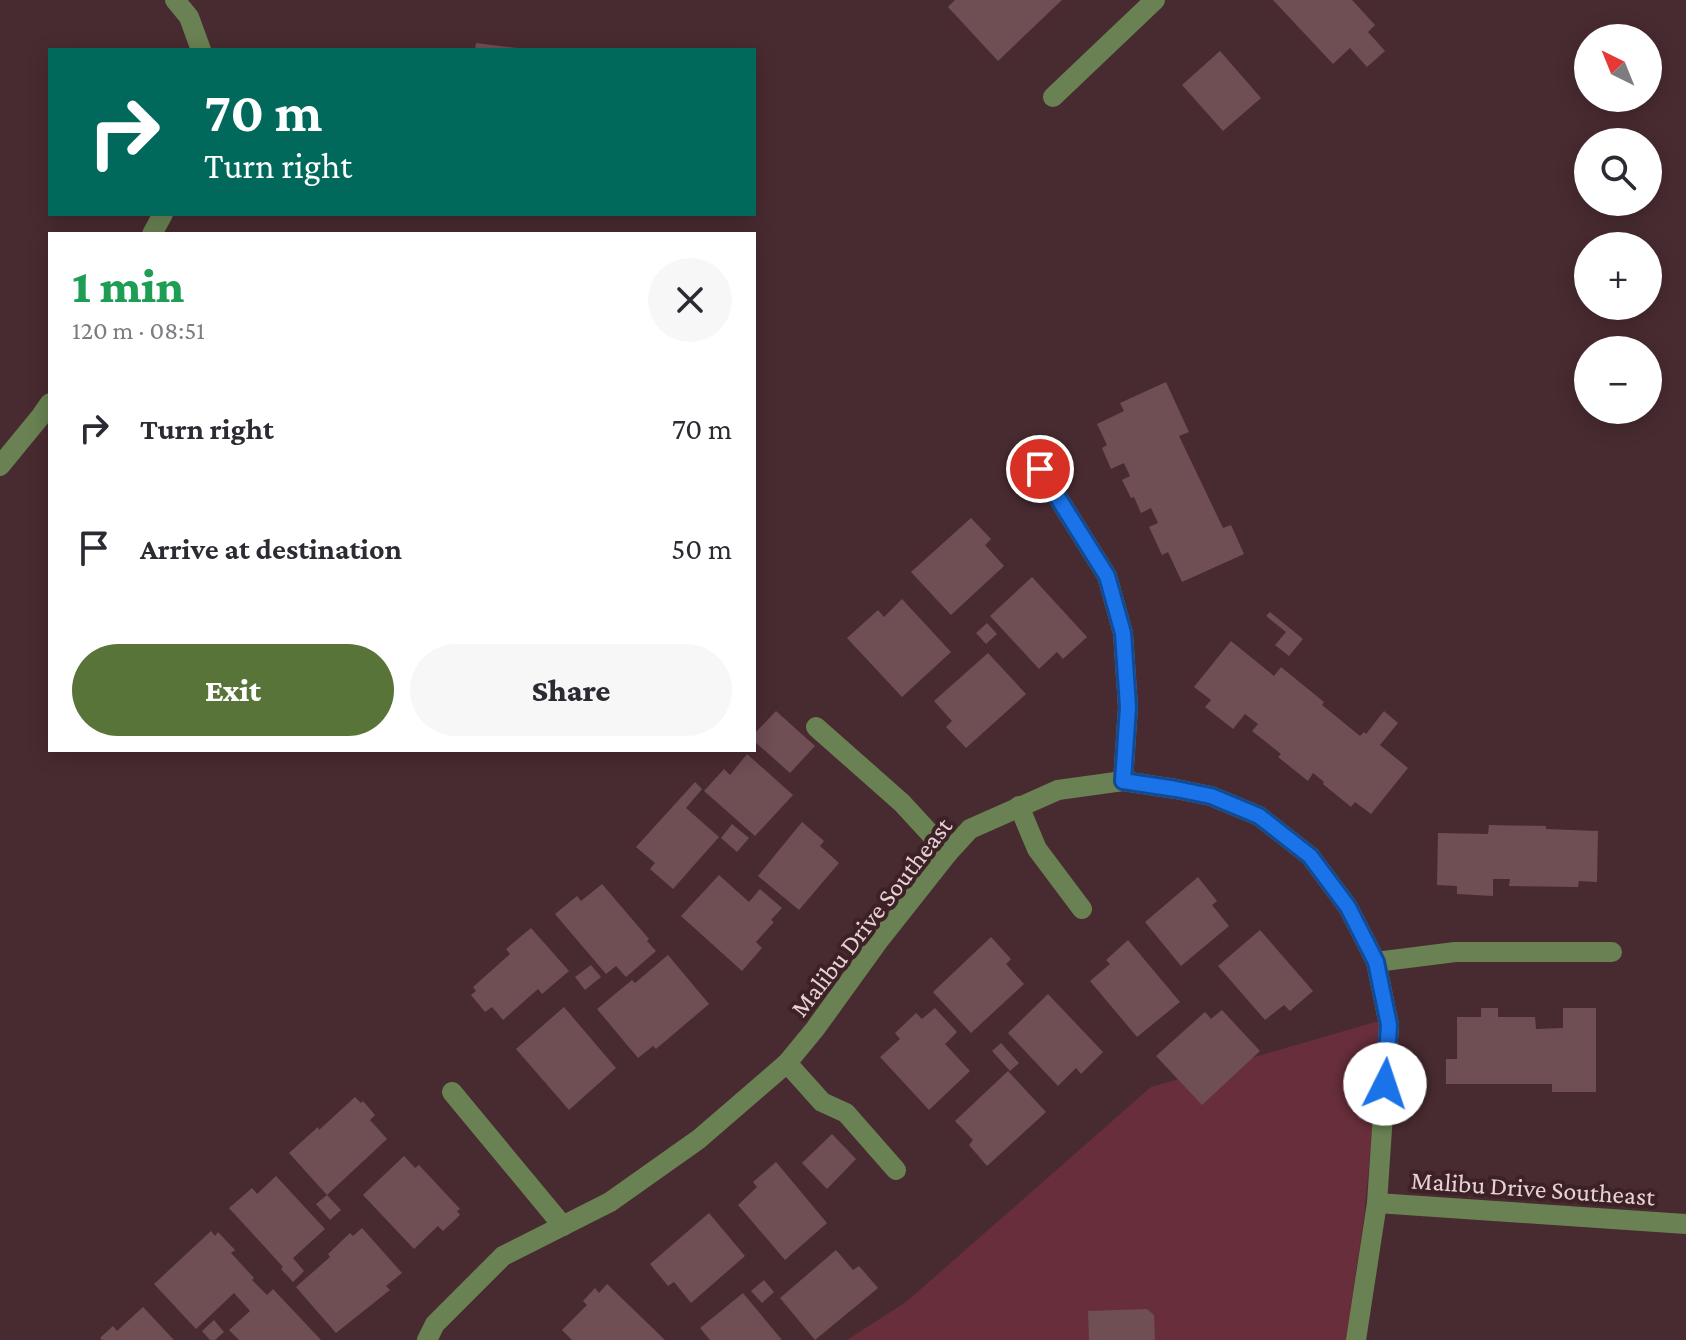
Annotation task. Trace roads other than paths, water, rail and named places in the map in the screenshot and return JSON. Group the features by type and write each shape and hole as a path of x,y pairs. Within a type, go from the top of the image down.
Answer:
{"street":[{"path":"175,0 189,17 200,48"},
{"path":"1053,97 1155,0"},
{"path":"0,466 48,406"},
{"path":"1040,469 1107,576 1123,633 1128,707 1123,781"},
{"path":"816,727 902,803 948,853"},
{"name":"Malibu Drive Southeast","path":"427,1340 435,1324 503,1256 610,1202 699,1139 787,1063 880,939 970,829 1058,790 1123,781 1211,796 1259,816 1310,856 1348,907 1376,962 1389,1025 1377,1203 1356,1340"},
{"path":"1019,806 1037,849 1082,909"},
{"path":"1376,962 1455,952 1612,952"},
{"path":"787,1063 822,1102 846,1113 896,1170"},
{"path":"452,1092 563,1226"},
{"name":"Malibu Drive Southeast","path":"1377,1203 1686,1224"}]}
